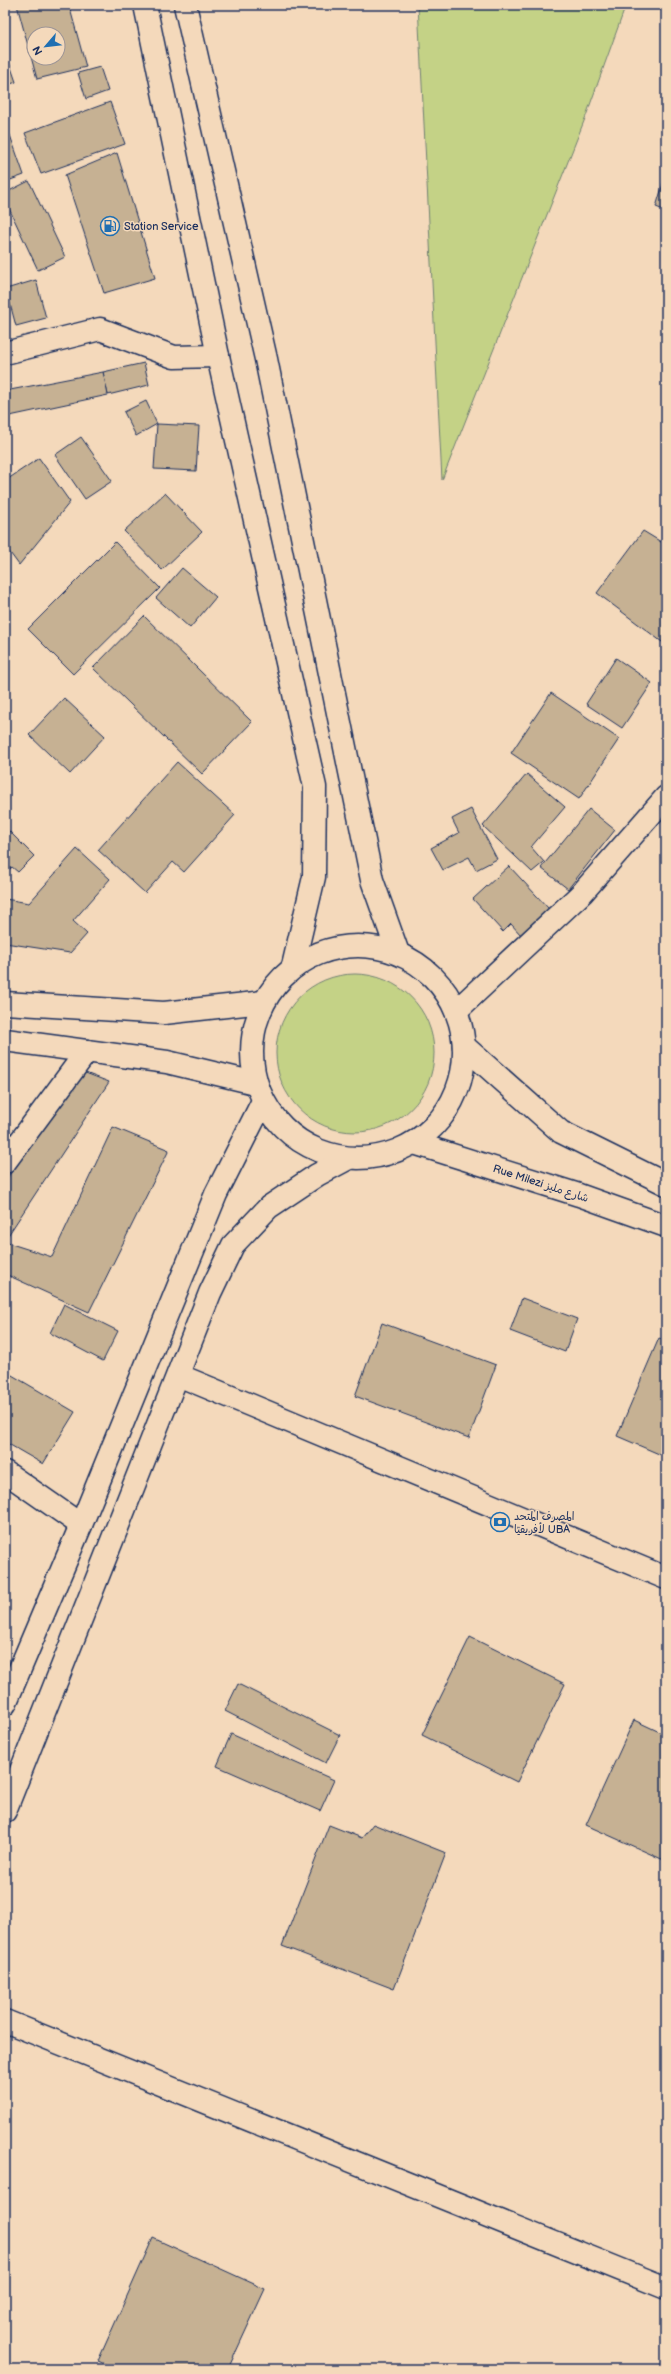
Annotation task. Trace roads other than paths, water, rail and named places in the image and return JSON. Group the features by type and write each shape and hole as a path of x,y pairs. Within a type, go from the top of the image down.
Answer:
{"street":[{"path":"145,5 218,356 315,787 314,877 293,966"},
{"path":"185,5 266,359 372,880 398,953"},
{"path":"5,353 100,329 174,357 218,356"},
{"path":"456,1011 582,893 666,797"},
{"path":"362,945 398,953 422,966 442,986 456,1011 464,1046 462,1074 452,1102 436,1125 414,1143 382,1156 347,1159 313,1150 284,1130 259,1092 251,1056 253,1028 263,1002 275,983 293,966 326,950 362,945"},
{"path":"5,1003 164,1013 263,1002"},
{"path":"5,1040 167,1062 259,1092"},
{"path":"464,1046 561,1132 666,1184"},
{"path":"5,1162 86,1051"},
{"path":"5,1704 82,1525 216,1194 259,1092"},
{"name":"Rue Milezi شارع مليز","path":"414,1143 579,1195 666,1226"},
{"path":"5,1811 210,1294 233,1245 269,1207 317,1175 347,1159"},
{"path":"178,1375 666,1578"},
{"path":"5,1472 82,1525"},
{"path":"5,2020 666,2288"}],"place":[{"name":"Station Service","path":"110,226"},
{"name":"المصرف المتحد لأفريقيا UBA","path":"500,1522"}]}
